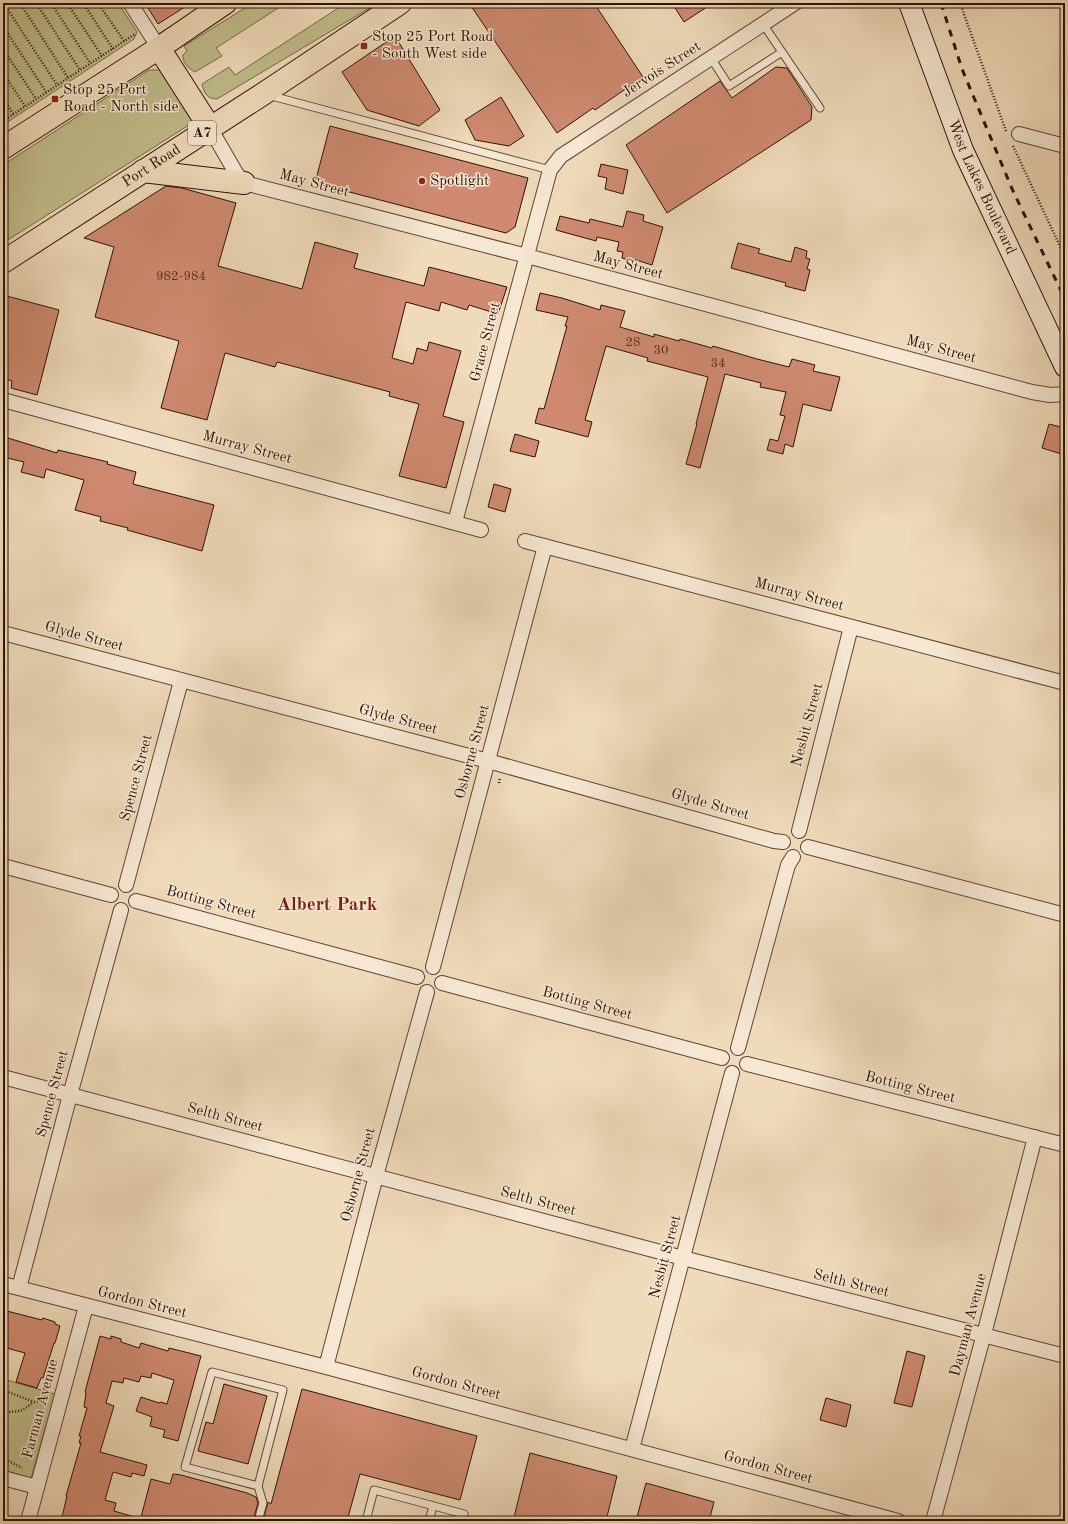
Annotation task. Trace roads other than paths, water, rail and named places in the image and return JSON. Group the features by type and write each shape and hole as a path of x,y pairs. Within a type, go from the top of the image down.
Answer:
{"highway":[{"path":"3,148 159,48 225,3"},
{"name":"Port Road","path":"3,262 263,94 400,3"},
{"path":"159,48 210,128"},
{"path":"143,171 244,183"}],"main road":[{"name":"West Lakes Boulevard","path":"909,3 962,150 1065,367"}],"street":[{"path":"130,3 159,48"},
{"name":"Jervois Street","path":"550,170 562,156 795,3"},
{"path":"210,128 236,173 244,183"},
{"path":"1018,134 1065,146"},
{"name":"Grace Street","path":"455,522 550,170"},
{"name":"May Street","path":"244,183 527,256 1032,392 1050,395 1065,394"},
{"name":"Murray Street","path":"3,400 481,530"},
{"name":"Murray Street","path":"525,541 1065,683"},
{"name":"Osborne Street","path":"433,967 545,546"},
{"name":"Nesbit Street","path":"799,831 851,627"},
{"name":"Glyde Street","path":"3,633 488,761 774,841 783,842"},
{"name":"Spence Street","path":"126,884 181,680"},
{"path":"794,831 799,831 808,839 808,847 801,856 793,857 786,853 783,842 787,834 794,831"},
{"path":"808,847 1065,916"},
{"path":"738,1048 788,865 793,857"},
{"path":"3,866 111,895"},
{"path":"122,884 126,884 136,892 136,901 132,907 121,910 114,906 111,895 115,888 122,884"},
{"name":"Botting Street","path":"136,901 417,977"},
{"name":"Spence Street","path":"19,1288 121,910"},
{"path":"426,967 433,967 439,970 442,976 442,983 434,992 427,992 421,989 417,984 417,977 420,971 426,967"},
{"name":"Botting Street","path":"442,983 722,1058"},
{"name":"Osborne Street","path":"326,1367 376,1176 427,992"},
{"path":"732,1048 738,1048 743,1050 747,1056 747,1064 745,1069 739,1073 732,1073 723,1065 722,1058 726,1051 732,1048"},
{"name":"Botting Street","path":"747,1064 1065,1145"},
{"name":"Nesbit Street","path":"632,1449 732,1073"},
{"name":"Selth Street","path":"3,1077 683,1258 1065,1356"},
{"name":"Dayman Avenue","path":"933,1521 984,1336 1035,1137"},
{"name":"Gordon Street","path":"3,1284 326,1367 898,1521"},
{"name":"Farman Avenue","path":"28,1521 86,1306"},
{"path":"3,1478 37,1488"}],"lane":[{"path":"763,24 820,108"},
{"path":"711,58 729,86 782,52"},
{"path":"263,94 550,170"},
{"path":"258,1486 186,1467 212,1372 283,1390 258,1486 263,1503 258,1521"},
{"path":"366,1521 374,1490 464,1514 462,1521"},
{"path":"429,1521 434,1506"}],"railway":[{"path":"941,3 962,69 1013,191 1065,299"}],"place":[{"name":"Stop 25 Port Road - South West side","path":"364,46"},
{"name":"Stop 25 Port Road - North side","path":"55,99"},
{"name":"Spotlight","path":"422,181"}],"district":[{"name":"Albert Park","path":"327,905"}]}
